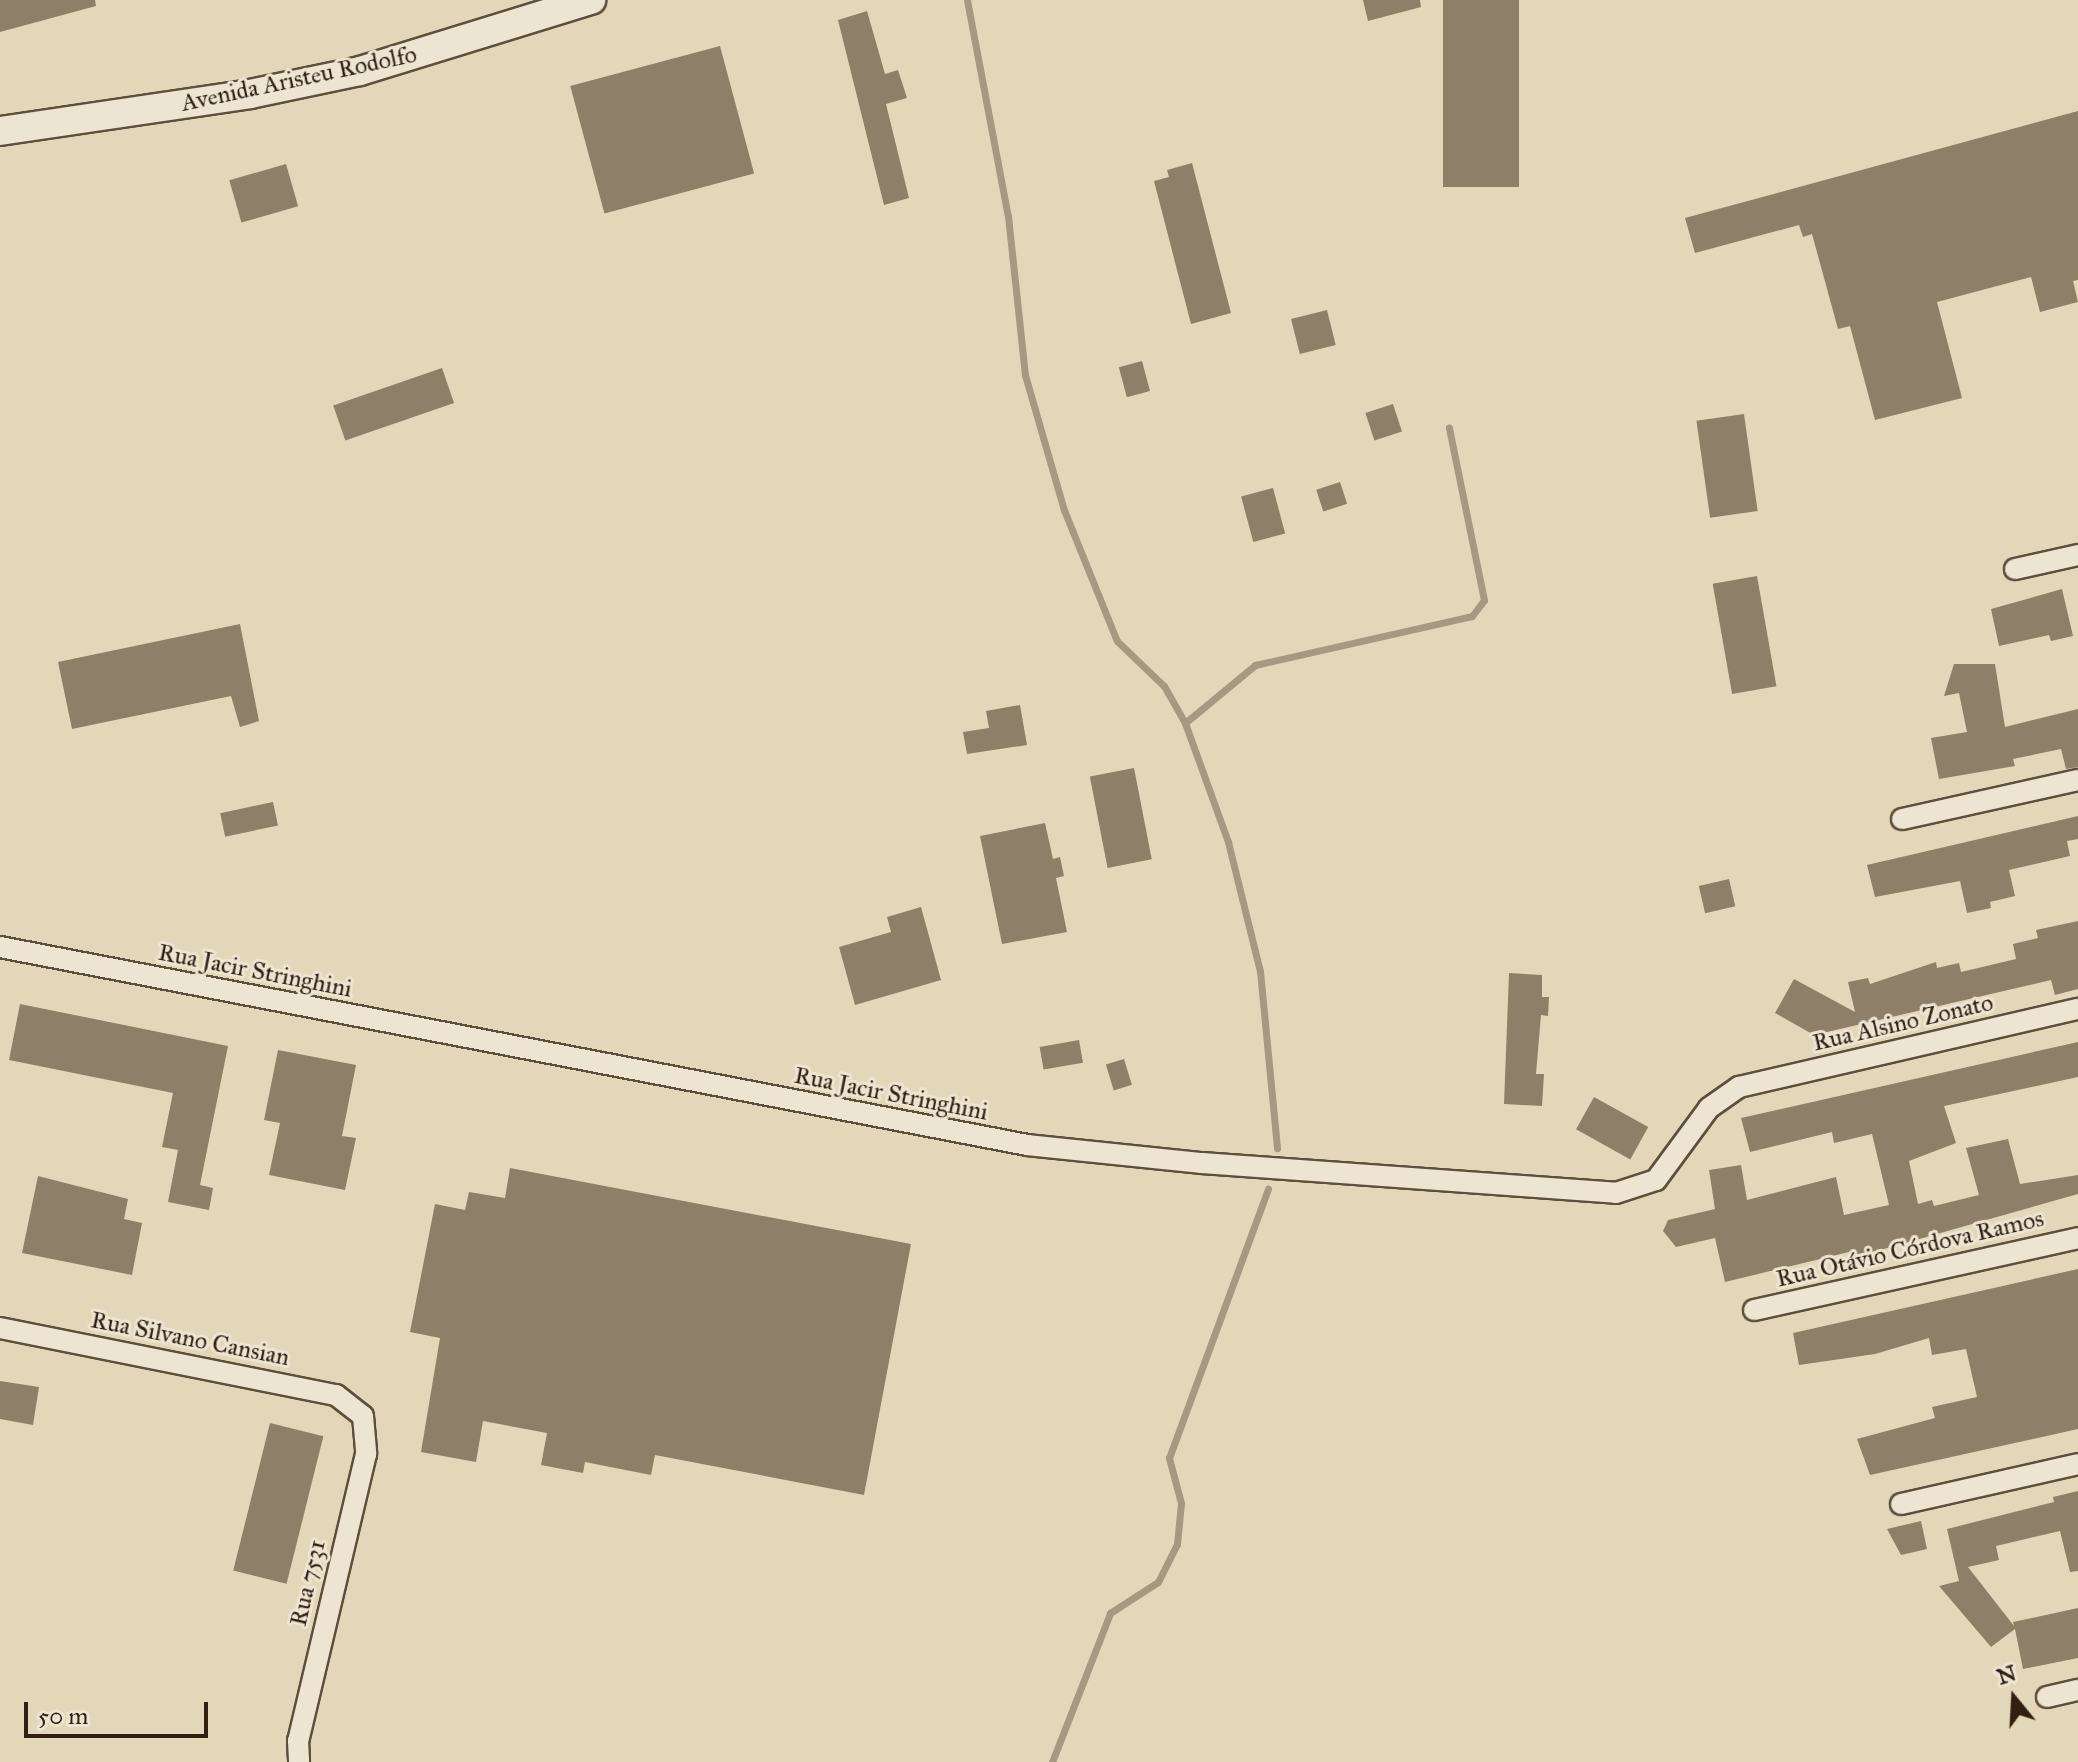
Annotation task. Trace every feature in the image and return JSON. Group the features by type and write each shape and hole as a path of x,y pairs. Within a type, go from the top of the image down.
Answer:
{"street":[{"name":"Avenida Aristeu Rodolfo","path":"0,131 222,98 360,71 591,0"},
{"path":"2015,569 2078,555"},
{"path":"1902,819 2078,780"},
{"name":"Rua Jacir Stringhini","path":"0,947 937,1130 1202,1163 1616,1193 1656,1180 1709,1108 1739,1087"},
{"name":"Rua Alsino Zonato","path":"1739,1087 2078,1009"},
{"name":"Rua Otávio Córdova Ramos","path":"1754,1310 2078,1238"},
{"name":"Rua Silvano Cansian","path":"0,1328 336,1395 363,1416"},
{"name":"Rua 7531","path":"299,1762 298,1741 366,1454 363,1416"},
{"path":"1901,1504 2078,1464"},
{"path":"2047,1697 2078,1690"}],"building":[{"path":"0,0 95,0 96,6 0,32"},
{"path":"1363,0 1420,0 1421,7 1368,21"},
{"path":"1443,0 1519,0 1519,187 1443,187"},
{"path":"867,11 885,74 898,70 907,98 886,104 909,198 884,205 838,20"},
{"path":"720,46 754,174 604,214 570,86"},
{"path":"2078,111 2078,280 2073,281 2078,302 2040,312 2031,277 1937,302 1962,398 1875,420 1850,326 1838,329 1812,234 1803,237 1799,225 1695,253 1685,218"},
{"path":"1192,163 1231,313 1191,324 1154,181 1169,177 1167,170"},
{"path":"286,164 298,206 241,223 229,180"},
{"path":"1327,310 1336,345 1300,354 1291,319"},
{"path":"1142,361 1150,391 1127,397 1119,367"},
{"path":"442,368 454,403 345,440 333,405"},
{"path":"1393,404 1402,432 1374,441 1365,413"},
{"path":"1744,414 1758,511 1710,518 1696,421"},
{"path":"1340,482 1347,504 1323,512 1316,490"},
{"path":"1273,488 1285,533 1253,542 1241,497"},
{"path":"1757,576 1776,686 1732,694 1713,584"},
{"path":"2062,589 2073,636 2051,641 2049,635 1999,646 1991,609"},
{"path":"240,624 259,721 240,727 231,696 72,729 58,662"},
{"path":"1954,664 1995,664 2005,727 2078,709 2078,767 2066,769 2061,749 2013,759 2015,766 1939,779 1931,738 1967,732 1959,693 1944,696"},
{"path":"1020,705 1027,745 967,754 963,732 989,728 986,711"},
{"path":"1134,768 1152,859 1108,868 1090,777"},
{"path":"273,802 278,825 225,837 220,813"},
{"path":"2078,816 2078,839 2067,841 2070,856 2009,870 2015,896 1990,902 1991,908 1967,913 1960,881 1875,897 1867,865"},
{"path":"1045,823 1053,859 1060,857 1064,876 1056,878 1067,932 1002,944 980,836"},
{"path":"1729,879 1735,906 1705,913 1699,886"},
{"path":"921,907 941,980 855,1005 839,947 891,932 887,917"},
{"path":"2078,921 2078,989 2055,995 2051,980 1814,1035 1775,1013 1794,979 1855,1012 1848,982 1868,978 1870,984 1936,962 1937,968 1959,963 1961,972 2016,959 2013,944 2038,938 2036,930"},
{"path":"1509,973 1542,975 1542,997 1549,997 1548,1016 1541,1015 1536,1074 1544,1074 1542,1106 1504,1104"},
{"path":"20,1004 228,1046 200,1185 213,1188 209,1210 168,1202 178,1150 162,1147 173,1093 9,1060"},
{"path":"1079,1040 1083,1063 1044,1070 1040,1047"},
{"path":"2078,1042 2078,1077 1944,1106 1956,1143 1909,1161 1918,1204 1932,1200 1934,1206 1979,1195 1966,1148 2008,1139 2020,1184 2078,1175 2078,1194 1884,1249 1854,1256 1853,1251 1725,1282 1715,1238 1676,1247 1663,1231 1668,1220 1715,1209 1709,1170 1741,1165 1747,1200 1836,1177 1844,1215 1889,1205 1872,1134 1834,1143 1832,1132 1750,1152 1741,1118"},
{"path":"278,1050 356,1065 342,1136 356,1138 345,1190 269,1175 280,1123 264,1120"},
{"path":"1124,1059 1132,1085 1114,1090 1106,1065"},
{"path":"1594,1097 1648,1127 1630,1159 1576,1129"},
{"path":"510,1168 911,1244 864,1495 655,1455 651,1475 585,1462 583,1473 541,1465 547,1433 483,1421 476,1462 421,1452 440,1338 410,1332 435,1204 465,1210 469,1192 505,1198"},
{"path":"38,1176 128,1199 124,1219 142,1223 132,1275 22,1253"},
{"path":"2078,1269 2078,1429 1870,1475 1857,1439 1935,1418 1932,1407 1977,1397 1966,1349 1932,1355 1929,1338 1875,1354 1799,1365 1793,1333"},
{"path":"0,1381 39,1387 33,1425 0,1419"},
{"path":"270,1423 323,1436 287,1584 233,1570"},
{"path":"2078,1491 2078,1571 2070,1572 2060,1531 1996,1546 1999,1560 1968,1567 2014,1626 2013,1622 2078,1608 2078,1658 2023,1669 2015,1629 1991,1647 1939,1586 1959,1581 1947,1529 2054,1502 2053,1497"},
{"path":"1921,1521 1927,1549 1901,1555 1887,1529"}],"waterway":[{"path":"967,0 1008,216 1025,375 1064,510 1117,641 1164,686 1185,723 1228,842 1260,971 1277,1148"},
{"path":"1185,723 1255,665 1472,616 1484,600 1449,428"},
{"path":"1052,1762 1110,1613 1158,1582 1177,1544 1181,1503 1169,1458 1268,1189"}]}
